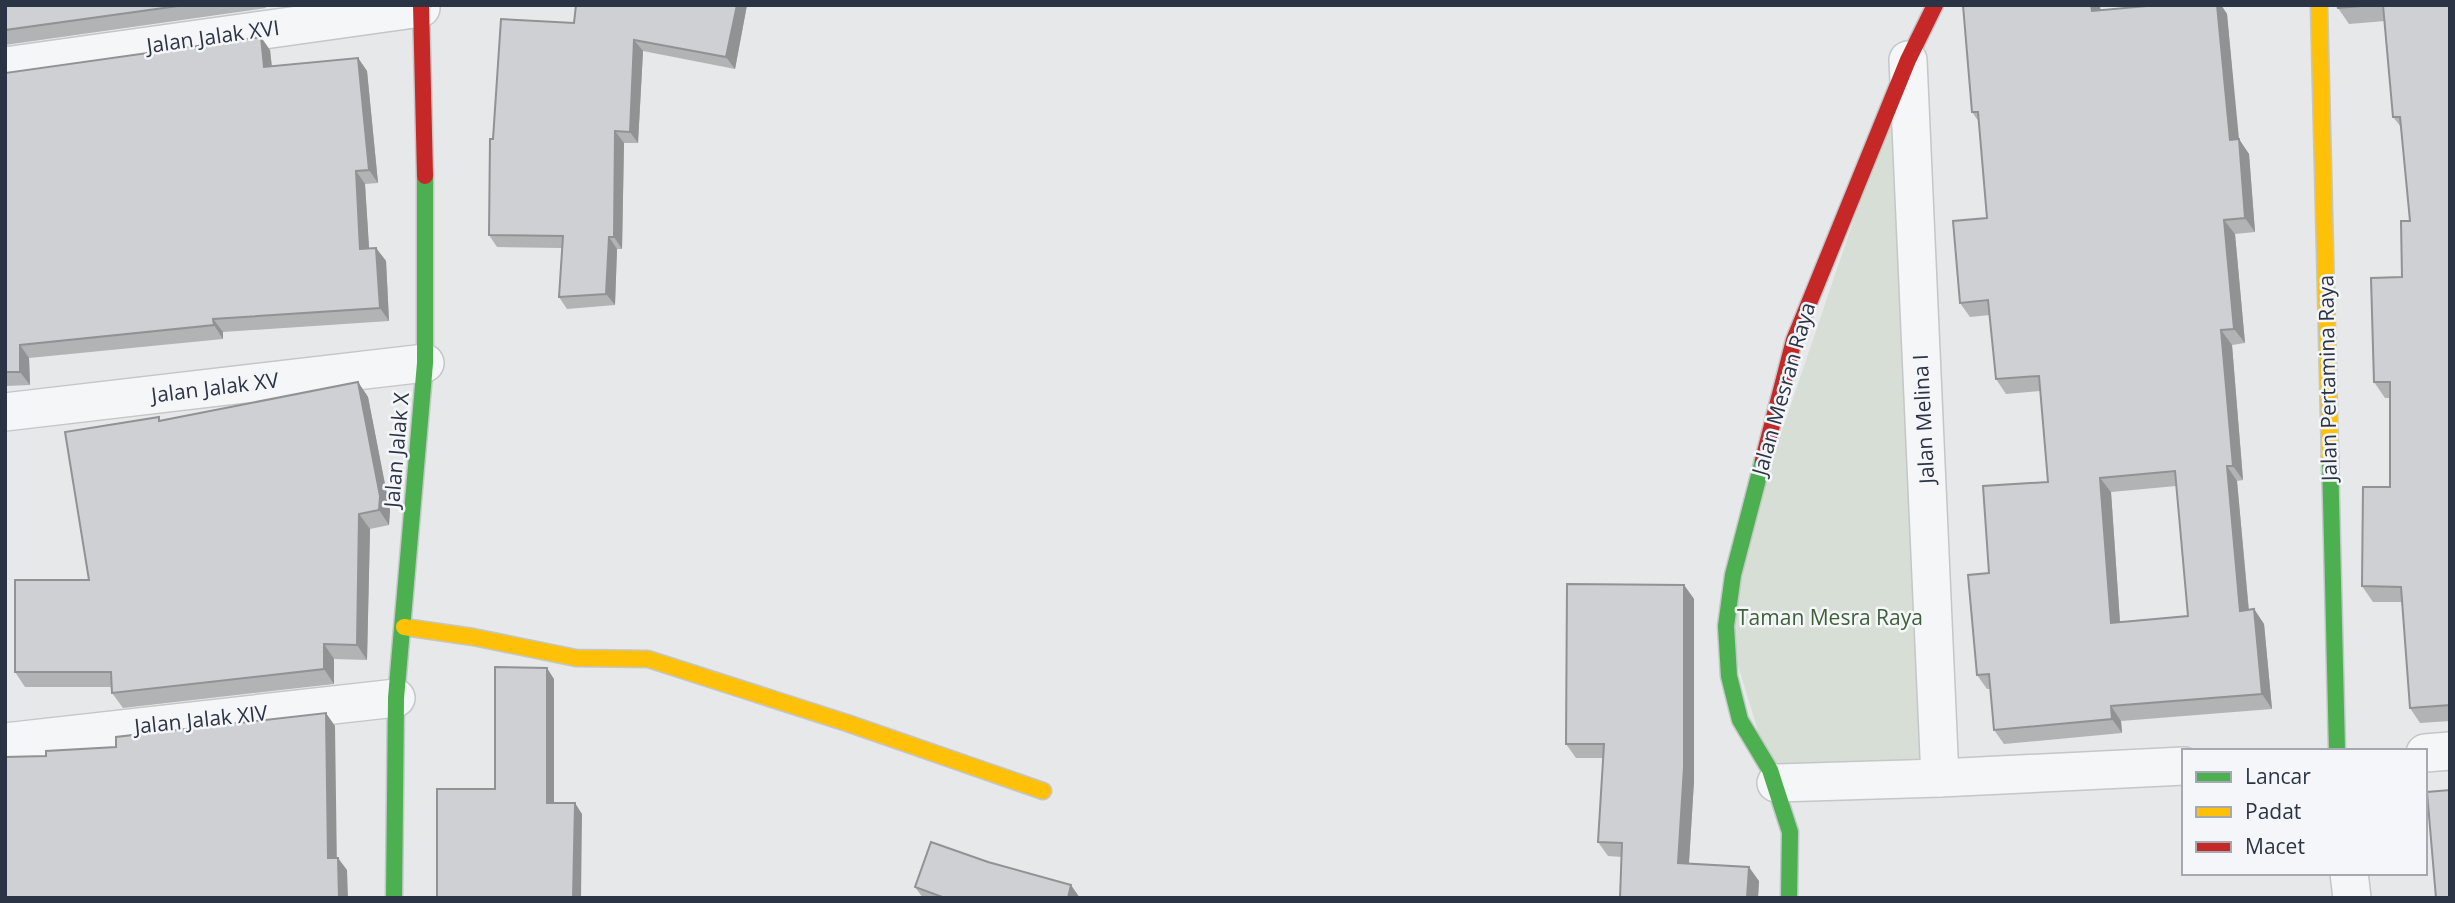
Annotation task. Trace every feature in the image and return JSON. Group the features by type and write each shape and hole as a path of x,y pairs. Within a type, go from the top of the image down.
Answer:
{"street":[{"name":"Jalan Mesran Raya","path":"1789,898 1790,832 1776,783 1740,720 1729,676 1726,626 1733,575 1794,340 1908,60 1935,5"},
{"name":"Jalan Pertamina Raya","path":"2319,5 2337,749"},
{"name":"Jalan Jalak XVI","path":"5,66 421,7"},
{"name":"Jalan Jalak X","path":"394,898 396,698 425,363 425,147 421,7"},
{"name":"Jalan Melina I","path":"1908,60 1940,778"},
{"name":"Jalan Jalak XV","path":"5,412 425,363"},
{"path":"404,626 473,636 576,657 648,659 1043,790"},
{"name":"Jalan Jalak XIV","path":"5,742 396,698"},
{"path":"2427,752 2450,751"},
{"path":"1776,783 2182,766"},
{"path":"2349,875 2352,898"}],"green space":[{"name":"Taman Mesra Raya","path":"1908,60 1940,778 1770,770 1726,626 1733,575"}],"building":[{"path":"5,5 185,5 5,30"},
{"path":"576,5 737,5 726,57 634,40 630,132 615,131 614,237 609,237 606,294 559,297 563,236 489,235 490,139 493,139 501,19 574,23"},
{"path":"1963,5 2091,5 2092,11 2158,5 2217,5 2230,140 2239,139 2245,218 2224,220 2234,329 2221,330 2233,466 2227,466 2240,611 2254,609 2262,694 2111,706 2112,719 1994,730 1989,674 1977,675 1968,575 1989,573 1983,486 2048,482 2039,376 1996,379 1988,300 1960,303 1953,221 1987,218 1978,112 1972,112","holes":["2175,471 2188,616 2111,623 2100,478"]},
{"path":"2337,5 2373,5 2338,8"},
{"path":"2383,5 2450,5 2450,705 2410,708 2401,587 2362,586 2363,487 2390,487 2390,382 2374,382 2371,278 2402,277 2401,221 2410,221 2400,117 2393,117"},
{"path":"261,37 264,67 358,58 369,170 356,171 360,249 376,248 380,308 213,319 214,325 20,345 20,372 5,372 5,73"},
{"path":"358,382 380,496 379,510 359,514 357,645 324,644 324,669 112,693 111,672 15,672 15,580 89,580 65,432 159,417 159,421"},
{"path":"1567,584 1684,585 1684,767 1678,863 1749,867 1747,898 1620,898 1622,843 1598,842 1604,744 1566,744"},
{"path":"495,667 547,668 547,803 575,803 573,898 437,898 437,789 495,789"},
{"path":"326,713 328,858 338,858 339,898 5,898 5,757 46,756 46,751 116,747 116,737"},
{"path":"2450,790 2450,898 2436,898 2427,792"},
{"path":"931,842 988,862 1071,885 1068,898 945,898 915,887"}],"traffic: fast":[{"path":"394,898 396,698 425,363 425,176"},
{"path":"2330,457 2337,749"},
{"path":"1763,460 1733,575 1726,626 1729,676 1740,720 1770,770 1790,832 1789,898"}],"traffic: slow":[{"path":"2319,5 2330,457"},
{"path":"404,627 473,637 576,658 648,659 847,723 1043,791"}],"traffic: jam":[{"path":"421,5 425,176"},
{"path":"1763,460 1794,340 1908,60 1935,5"}]}
